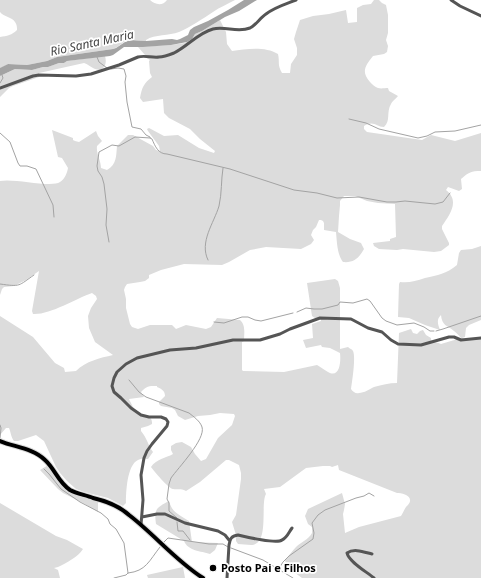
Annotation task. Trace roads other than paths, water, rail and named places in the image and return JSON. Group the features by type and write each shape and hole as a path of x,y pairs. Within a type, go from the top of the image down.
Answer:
{"main road":[{"path":"0,442 37,454 47,462 60,482 70,489 112,504 129,514 203,578"}],"street":[{"path":"0,88 33,76 83,76 110,69 138,57 163,57 178,50 213,29 238,30 249,28 266,14 296,0"},
{"path":"451,0 481,16"},
{"path":"141,525 143,500 141,475 144,458 147,450 168,425 168,422 161,416 149,417 141,415 114,392 112,386 114,378 117,372 126,364 137,358 170,350 196,348 233,340 260,340 280,334 320,318 351,319 368,328 382,332 395,343 404,345 421,345 449,337 466,340 481,338"},
{"path":"142,517 154,514 165,514 194,526 218,531 225,535 229,540 227,578"},
{"path":"229,540 233,536 238,535 279,542 284,539 292,528"},
{"path":"372,554 352,550 347,553 349,558 374,578"}],"waterway":[{"path":"97,57 99,62 107,68"},
{"path":"111,69 124,69 126,76 125,82 127,102 132,127 141,129 150,137 161,153 230,169 294,190 317,193 337,198 359,197 387,202 405,201 435,204 443,202 450,193"},
{"path":"0,83 3,78 2,75"},
{"path":"349,119 366,123 379,129 418,138 435,132 455,131 481,125"},
{"path":"0,133 10,142 20,166 27,166 36,169 53,205 54,217"},
{"path":"109,242 106,225 107,209 104,184 97,166 99,152 112,145 119,146 135,137 150,138"},
{"path":"208,260 205,246 206,239 219,206 223,168"},
{"path":"0,284 19,285 34,275"},
{"path":"297,312 306,308 322,309 338,305 340,302 353,303 367,299 386,321 397,325 414,323 430,331 434,331"},
{"path":"214,322 224,323 242,317 248,317 261,321 293,313"},
{"path":"436,331 481,316"},
{"path":"129,380 139,392 146,397 189,413 202,427 200,439 196,446 171,478 169,484 167,499 169,503 169,511 177,518"},
{"path":"0,425 0,438"},
{"path":"44,469 61,489 80,502 101,513 108,519 124,543 128,573"},
{"path":"278,570 289,556 313,539 314,533 312,523 318,515 325,510 369,493 374,496"},
{"path":"177,522 178,531 183,531 190,540"},
{"path":"164,542 168,538 209,544 223,544 228,547"},
{"path":"114,578 143,568 160,547"},
{"path":"231,548 263,560 293,578"}],"place":[{"name":"Posto Pai e Filhos","path":"213,568"}],"water label":[{"name":"Rio Santa Maria","path":"92,43"}]}
